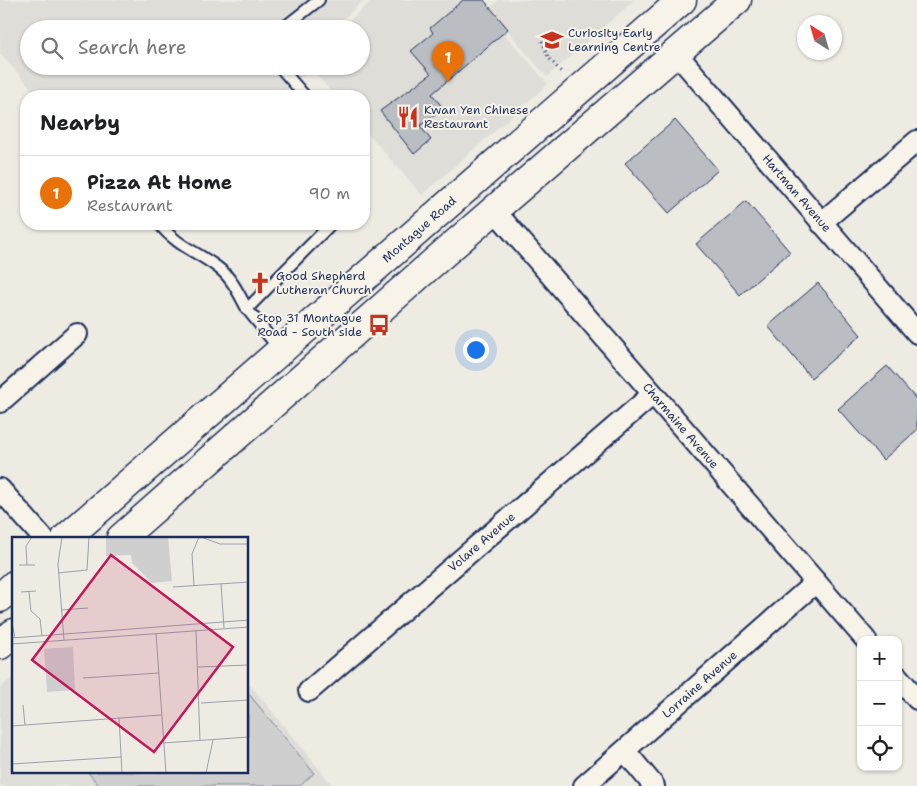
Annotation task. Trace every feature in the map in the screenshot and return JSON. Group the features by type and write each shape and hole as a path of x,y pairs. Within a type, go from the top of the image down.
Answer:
{"main road":[{"name":"Montague Road","path":"67,537 682,0"},
{"path":"122,537 737,0"},
{"path":"471,185 494,211"},
{"path":"0,598 12,587"},
{"path":"0,645 12,635"}],"street":[{"name":"Hartman Avenue","path":"676,53 917,333"},
{"path":"821,223 917,142"},
{"name":"Charmaine Avenue","path":"494,211 863,636"},
{"path":"0,402 77,334"},
{"name":"Volare Avenue","path":"309,691 653,394"},
{"path":"0,489 42,537"},
{"name":"Lorraine Avenue","path":"584,786 816,582"},
{"path":"901,681 917,699"},
{"path":"625,751 654,786"}],"lane":[{"path":"293,20 319,0"},
{"path":"287,75 300,90"},
{"path":"164,230 178,244 221,270 234,285 248,309 281,352"},
{"path":"248,309 325,230"}],"path":[{"path":"542,41 548,57 562,73"}],"shaded area":[{"path":"0,0 364,0 342,20 20,20 20,75 303,75 285,90 33,90 0,53"},
{"path":"372,0 475,0 548,84 422,195 370,136 370,90 330,90 317,75 370,75 370,20 350,20"},
{"name":"Curiosity Early Learning Centre","path":"499,0 634,0 547,77 489,9"},
{"path":"12,678 12,774 249,774 249,683 333,786 0,786 0,688"},
{"path":"249,694 314,773 300,786 99,786 90,774 249,774"}],"building":[{"path":"463,0 484,0 508,29 432,94 443,108 420,126 431,140 414,154 380,111 431,74 411,51 433,33 430,28"},
{"path":"675,120 718,170 669,213 625,163"},
{"path":"746,201 790,252 740,295 696,244"},
{"path":"818,283 861,335 811,378 768,326"},
{"path":"887,366 917,400 917,430 883,460 838,409"}],"place":[{"name":"Curiosity Early Learning Centre","path":"552,40"},
{"name":"Pizza At Home","path":"448,82"},
{"name":"Kwan Yen Chinese Restaurant","path":"408,117"},
{"name":"Good Shepherd Lutheran Church","path":"260,283"},
{"name":"Stop 31 Montague Road - South side","path":"379,325"}]}
